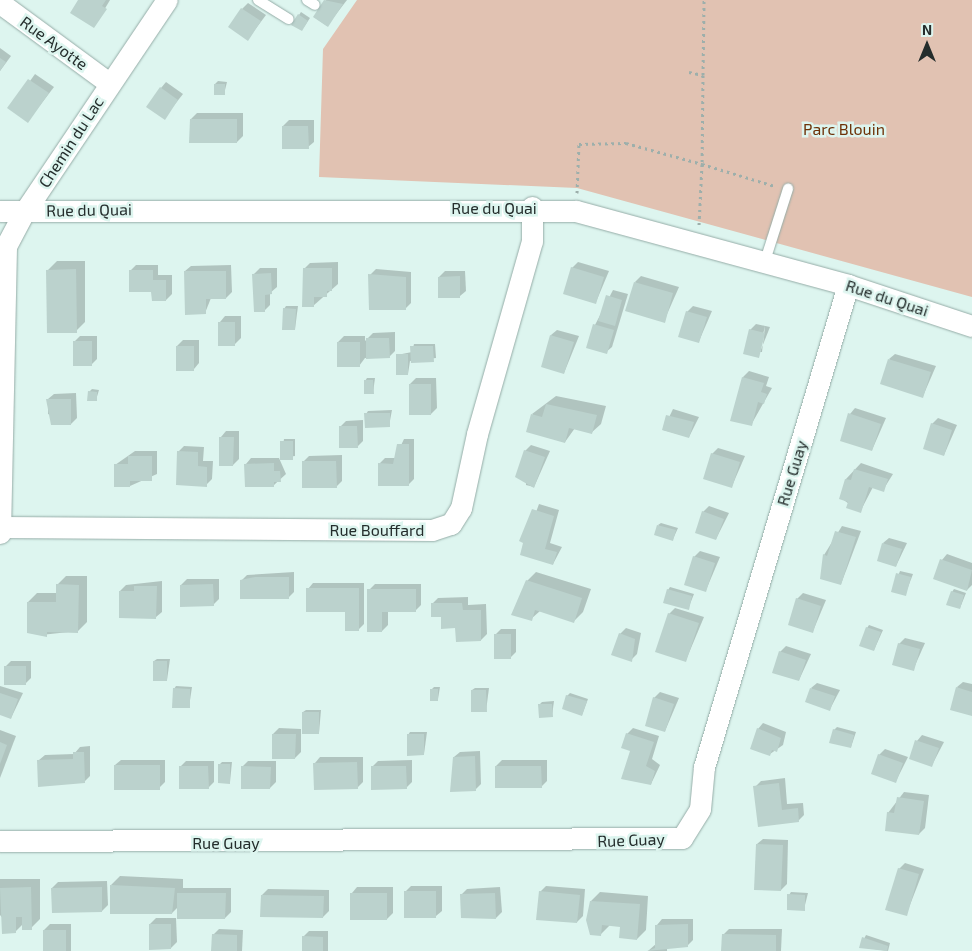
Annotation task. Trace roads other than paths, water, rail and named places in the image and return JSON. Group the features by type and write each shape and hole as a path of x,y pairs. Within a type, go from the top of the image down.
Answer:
{"street":[{"name":"Chemin du Lac","path":"1,530 6,246 25,211 109,83 167,0"},
{"name":"Rue Ayotte","path":"0,3 109,83"},
{"name":"Rue du Quai","path":"0,211 532,207 576,211 695,241 848,285 972,326"},
{"name":"Rue Bouffard","path":"1,530 432,530 451,524 462,508 477,434 532,241 532,207"},
{"name":"Rue Guay","path":"0,841 65,844 682,838 700,809 704,767 848,285"}],"lane":[{"path":"258,0 288,19"},
{"path":"765,261 788,189"}],"park label":[{"name":"Parc Blouin","path":"844,129"}]}
